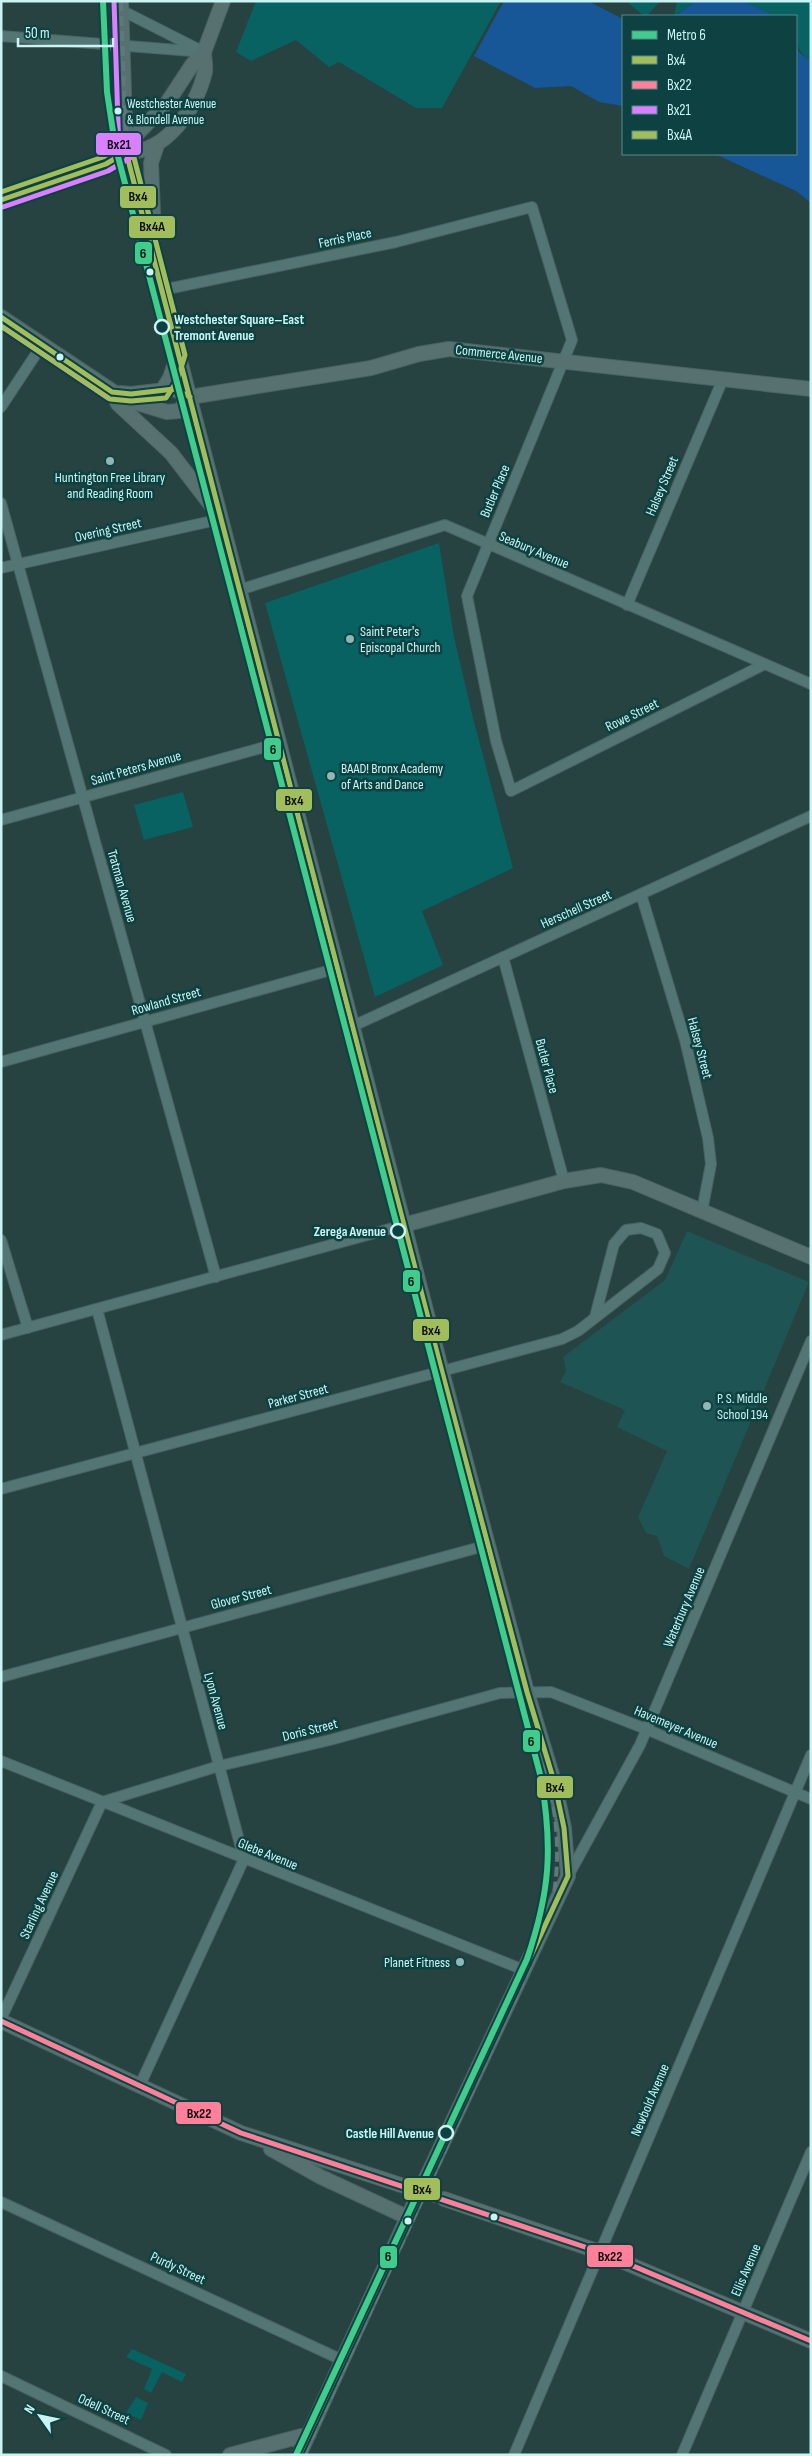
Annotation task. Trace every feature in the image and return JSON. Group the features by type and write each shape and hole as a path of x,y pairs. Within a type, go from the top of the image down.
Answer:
{"main road":[{"path":"1,200 106,164 126,152 137,134 167,103 192,65 204,52 223,1"},
{"path":"121,5 126,152 442,1372 527,1692 554,1781 564,1828 568,1876 407,2217 299,2455"},
{"path":"126,152 140,152 157,145 178,126 191,107 206,70 204,52"},
{"path":"155,265 151,163 157,145"},
{"path":"1,317 124,399 167,412 179,411 190,397"},
{"name":"Commerce Avenue","path":"190,397 371,368 440,350 463,350 811,389"},
{"path":"162,391 170,378 178,354"},
{"path":"112,392 131,394 174,389 190,397"},
{"path":"112,392 118,404 171,453 221,519"},
{"path":"404,1225 564,1181 600,1175 633,1182 811,1257"},
{"path":"1,2020 241,2133 321,2177 407,2217"},
{"path":"241,2133 404,2186"},
{"path":"444,2199 600,2252 811,2341"},
{"path":"230,2455 309,2434"}],"street":[{"path":"121,5 204,52"},
{"path":"1,36 204,52"},
{"name":"Ferris Place","path":"162,290 396,242 532,207"},
{"name":"Butler Place","path":"511,791 494,731 467,596 572,340 532,207"},
{"path":"1,407 42,345"},
{"name":"Halsey Street","path":"627,605 723,379"},
{"name":"Tratman Avenue","path":"1,503 216,1277"},
{"name":"Overing Street","path":"1,568 221,519"},
{"name":"Seabury Avenue","path":"239,590 445,525 811,684"},
{"name":"Rowe Street","path":"511,791 765,664"},
{"name":"Saint Peters Avenue","path":"1,820 279,743"},
{"name":"Herschell Street","path":"353,1026 811,816"},
{"name":"Halsey Street","path":"641,894 685,1040 708,1138 711,1164 702,1211"},
{"name":"Butler Place","path":"503,958 564,1181"},
{"name":"Rowland Street","path":"1,1062 338,968"},
{"path":"1,1335 404,1225"},
{"name":"Parker Street","path":"1,1489 562,1339 595,1318 658,1269 665,1253 658,1234 641,1228 626,1230 614,1244 595,1318"},
{"path":"1,1240 28,1328"},
{"name":"Lyon Avenue","path":"97,1309 244,1859"},
{"name":"Waterbury Avenue","path":"568,1876 640,1745 811,1341"},
{"name":"Glover Street","path":"1,1676 488,1545"},
{"name":"Havemeyer Avenue","path":"527,1692 551,1692 646,1729 811,1799"},
{"name":"Doris Street","path":"102,1802 219,1766 330,1740 500,1693 527,1692"},
{"name":"Newbold Avenue","path":"514,2455 811,1755"},
{"name":"Glebe Avenue","path":"1,1761 524,1970"},
{"name":"Starling Avenue","path":"1,2020 102,1802"},
{"path":"140,2085 244,1859"},
{"name":"Ellis Avenue","path":"682,2455 811,2152"},
{"name":"Purdy Street","path":"1,2202 342,2360"},
{"name":"Odell Street","path":"1,2376 166,2455"}],"shaded area":[{"path":"256,1 501,1 442,108 416,108 339,62 329,67 296,40 251,61 236,52"},
{"path":"626,1 659,2 648,15 643,15"},
{"path":"677,1 696,1 675,15"},
{"path":"742,1 811,1 811,62 801,52 797,44 797,15 774,15"},
{"path":"439,543 454,637 473,718 513,868 422,911 443,965 375,997 265,603"},
{"path":"183,792 193,827 144,840 134,805"},
{"path":"687,1231 809,1282 689,1569 664,1556 657,1536 646,1533 638,1517 667,1451 617,1427 625,1410 560,1382 566,1371 563,1357 665,1280"},
{"path":"132,2349 186,2374 182,2382 162,2372 151,2393 144,2389 152,2369 126,2357"},
{"path":"136,2397 148,2403 141,2420 126,2413"}],"water":[{"path":"504,1 588,1 622,18 622,106 599,102 571,86 535,88 474,56"},
{"path":"696,1 742,1 774,15 676,15"},
{"path":"797,47 799,52 811,62 811,203 796,191 717,155 797,155"}],"tunnel":[{"path":"404,2186 444,2199"}],"railway":[{"path":"121,1 125,121 139,208 548,1778 557,1840 556,1880 553,1901 542,1941 304,2455"}],"metro line":[{"name":"6","path":"103,1 107,92 115,145 541,1778 547,1826 548,1848 545,1891 535,1935 527,1959 296,2455"}],"transit line":[{"name":"Bx21","path":"114,1 119,153 171,356"},
{"name":"Bx4A","path":"1,192 103,157 123,145 131,146 185,355 177,381 166,398 131,401 110,399 1,326"},
{"name":"Bx4","path":"1,200 106,164 126,152 442,1372 527,1692 554,1781 564,1828 568,1876 299,2455"},
{"name":"Bx21","path":"3,207 108,171 130,158"},
{"name":"Bx4","path":"1,317 112,392 131,394 174,389 190,397"},
{"name":"Bx21","path":"1,326 108,398"},
{"name":"Bx22","path":"1,2021 241,2133 600,2252 811,2341"}],"place":[{"name":"Westchester Avenue & Blondell Avenue","path":"118,111"},
{"name":"Westchester Square–East Tremont Avenue","path":"162,327"},
{"name":"Huntington Free Library and Reading Room","path":"110,461"},
{"name":"Saint Peter's Episcopal Church","path":"350,639"},
{"name":"BAAD! Bronx Academy of Arts and Dance","path":"331,776"},
{"name":"Zerega Avenue","path":"398,1231"},
{"name":"P. S. Middle School 194","path":"707,1406"},
{"name":"Planet Fitness","path":"460,1962"},
{"name":"Castle Hill Avenue","path":"446,2133"}]}
